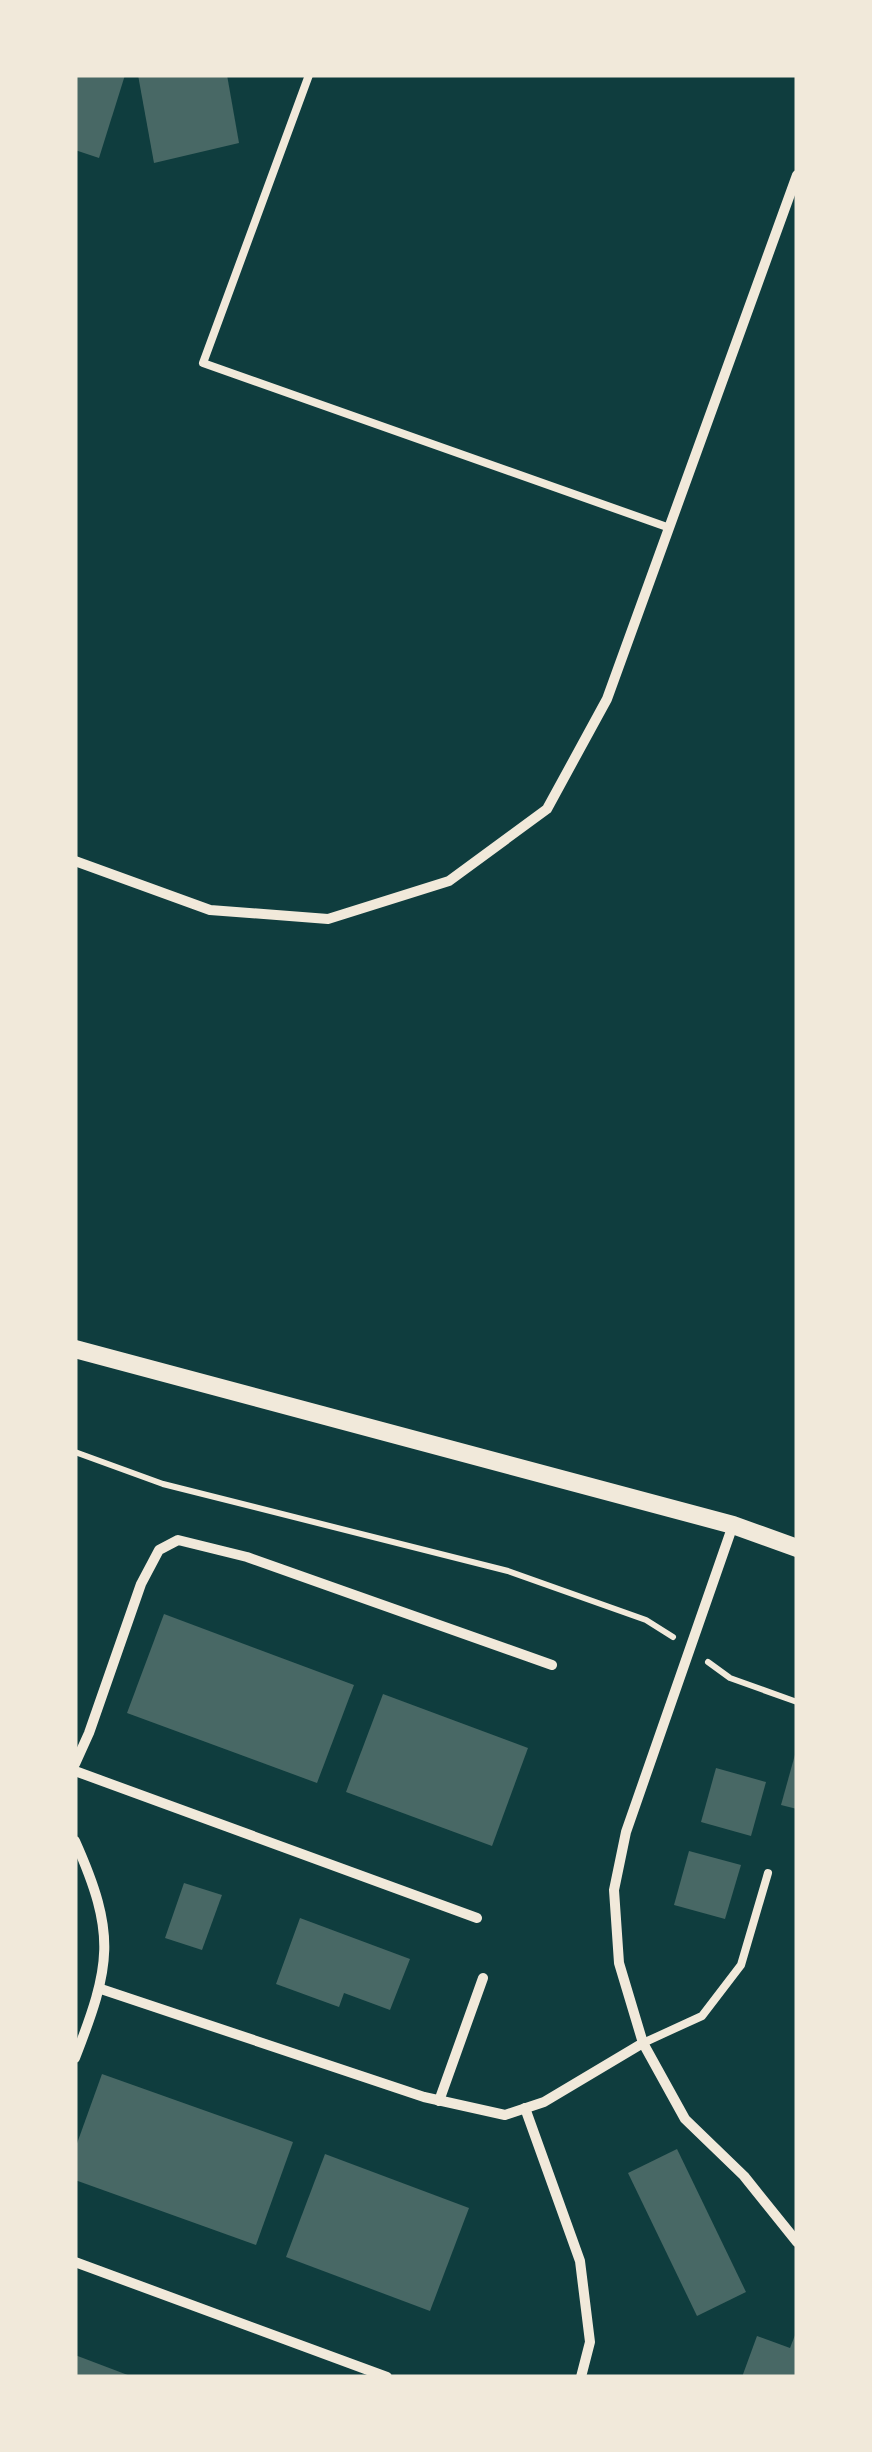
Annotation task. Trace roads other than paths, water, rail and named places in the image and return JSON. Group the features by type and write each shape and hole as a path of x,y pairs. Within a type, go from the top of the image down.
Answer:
{"street":[{"path":"75,860 210,910 328,919 448,881 548,809 607,699 797,175"},
{"path":"75,1350 733,1526 797,1548"},
{"path":"733,1526 626,1832 614,1890 619,1963 643,2043 686,2119 744,2176 797,2242"},
{"path":"477,1918 75,1767 141,1584 159,1550 178,1540 247,1557 552,1665"},
{"path":"75,2058 101,1989 107,1940 90,1875 77,1848"},
{"path":"438,2101 483,1978"},
{"path":"101,1989 438,2101 505,2116 544,2102 643,2043"},
{"path":"524,2108 580,2261 590,2342 581,2377"},
{"path":"75,2262 387,2377"}],"lane":[{"path":"308,75 203,363 667,528"},
{"path":"643,2043 702,2016 732,1978 741,1965 768,1873"}]}
